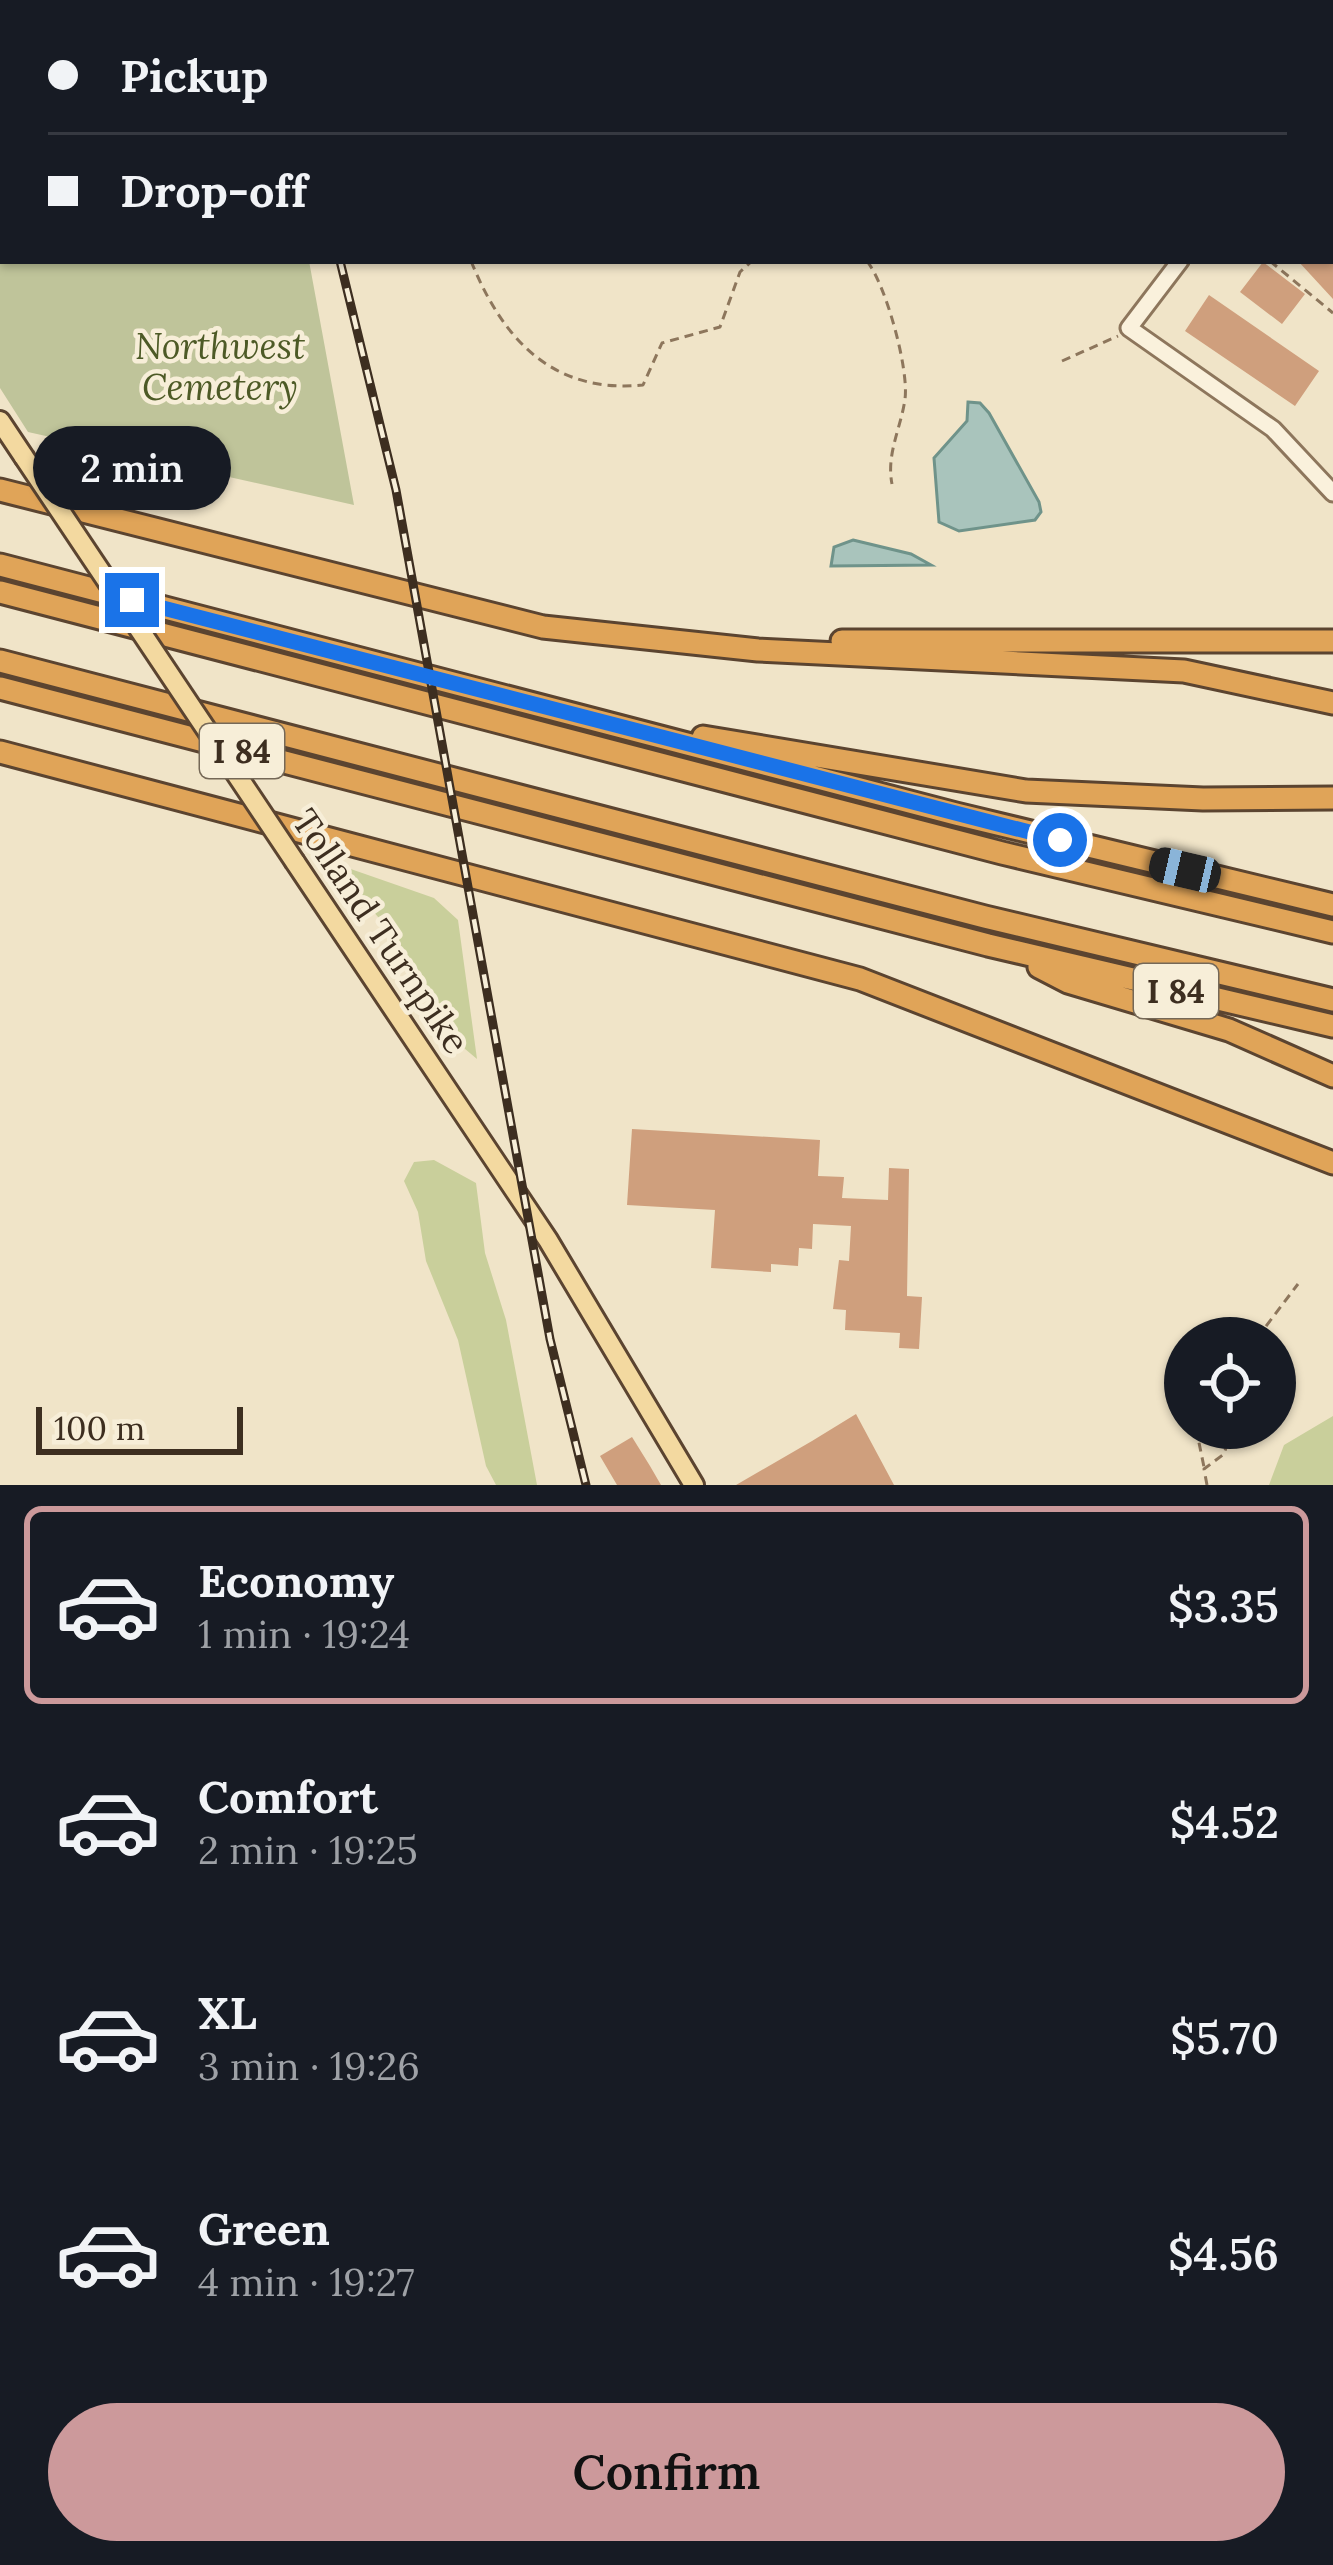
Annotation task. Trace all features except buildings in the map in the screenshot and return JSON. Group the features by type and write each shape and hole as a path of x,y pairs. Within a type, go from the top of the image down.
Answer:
{"highway":[{"path":"0,490 488,616 601,636 1184,670 1333,704"},
{"path":"0,565 1333,904"},
{"path":"0,592 1064,869 1333,932"},
{"path":"703,644 1333,641"},
{"path":"0,661 985,917 1333,1000"},
{"name":"I 84","path":"0,688 1018,953 1333,1026"},
{"path":"662,737 733,740 1026,791 1203,799 1333,798"},
{"path":"0,752 860,979 1333,1163"},
{"path":"1018,953 1068,982 1229,1030 1333,1076"}],"main road":[{"name":"Tolland Turnpike","path":"0,422 557,1254 694,1485"}],"street":[{"path":"1178,264 1129,328 1273,429 1333,493"}],"path":[{"path":"472,264 487,300 508,329 562,377 602,389 643,386 662,344 720,327 740,272 749,264"},
{"path":"868,264 890,316 906,394 889,469 892,484"},
{"path":"1274,264 1333,313"},
{"path":"1063,361 1129,328"},
{"path":"1273,1317 1298,1285"},
{"path":"1200,1449 1207,1485"},
{"path":"1204,1468 1226,1449"}],"green space":[{"name":"Northwest Cemetery","path":"0,264 310,264 354,505 28,432 0,388"},
{"path":"345,867 434,898 458,920 477,1059 452,1038 384,924 344,877"},
{"path":"434,1160 476,1183 485,1253 506,1320 537,1485 496,1485 486,1466 458,1340 426,1261 418,1212 404,1181 414,1162"},
{"path":"1333,1416 1333,1485 1269,1485 1282,1449 1296,1449 1296,1438"}],"water":[{"path":"968,402 980,403 989,413 1039,502 1041,512 1035,520 959,531 939,522 934,458 967,421"},
{"path":"853,540 911,554 931,565 831,566 834,547"}],"railway":[{"path":"341,264 396,490 550,1339 586,1485"}],"route":[{"path":"132,600 1060,840"}]}
